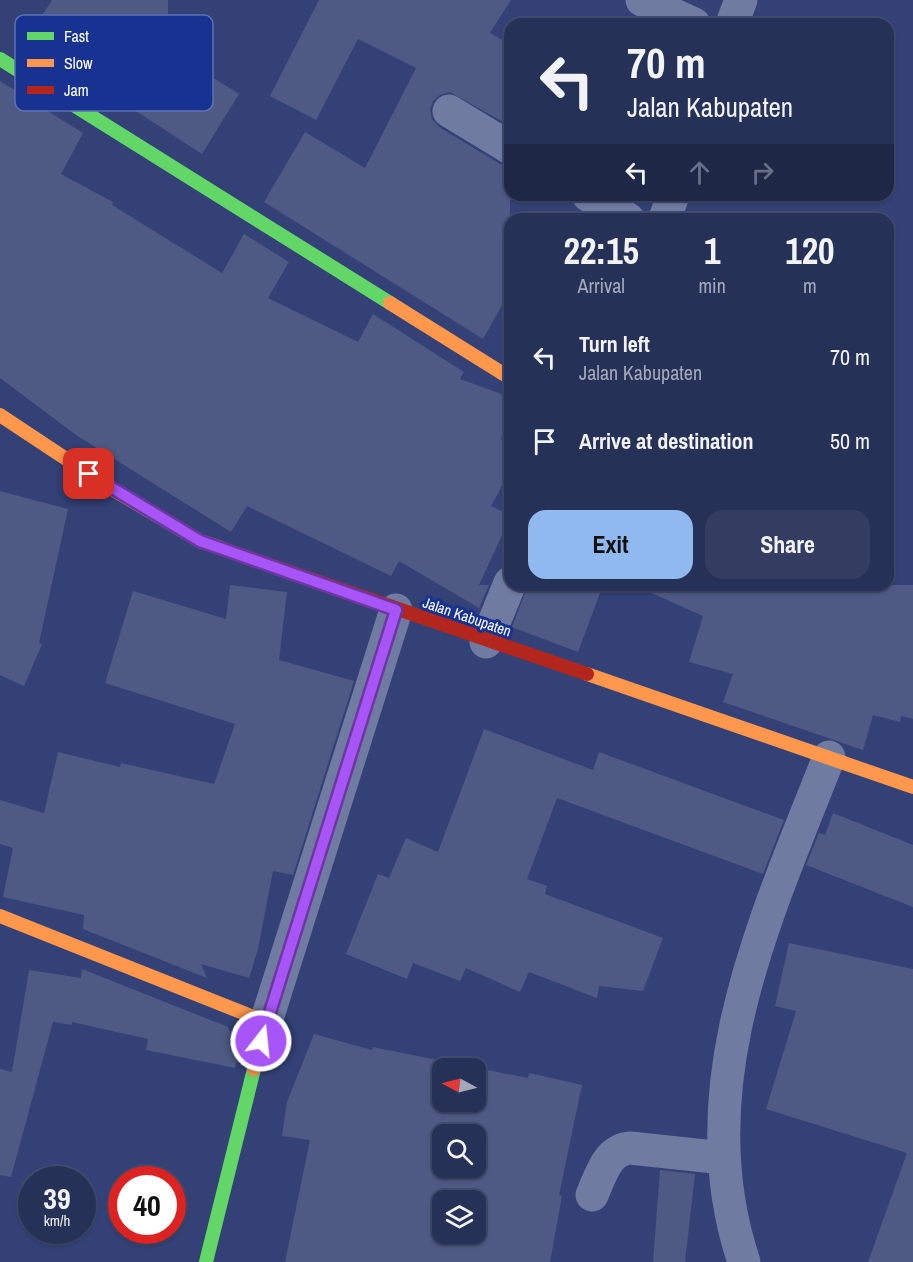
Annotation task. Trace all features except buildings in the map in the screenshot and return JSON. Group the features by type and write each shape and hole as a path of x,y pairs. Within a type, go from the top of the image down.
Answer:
{"street":[{"path":"642,0 681,18"},
{"path":"734,18 741,0"},
{"path":"0,59 15,68"},
{"path":"83,111 504,374"},
{"path":"449,111 504,144"},
{"path":"598,201 618,213"},
{"name":"Jalan Kabupaten","path":"0,415 107,486 200,541 486,642 913,787"},
{"path":"486,642 507,591"},
{"path":"206,1262 266,1022 396,610"},
{"path":"744,1262 736,1238 724,1178 723,1122 732,1042 754,955 829,758"},
{"path":"0,916 266,1022"},
{"path":"592,1195 611,1157 618,1149 630,1148 724,1158"}],"traffic: fast":[{"path":"0,59 15,68"},
{"path":"83,111 390,303"},
{"path":"206,1262 254,1069"}],"traffic: slow":[{"path":"390,303 504,374"},
{"path":"0,415 107,486 200,541 221,548"},
{"path":"587,674 913,787"},
{"path":"0,916 266,1022 254,1069"}],"traffic: jam":[{"path":"221,548 587,674"}],"route":[{"path":"89,474 200,541 396,610 261,1041"}]}
